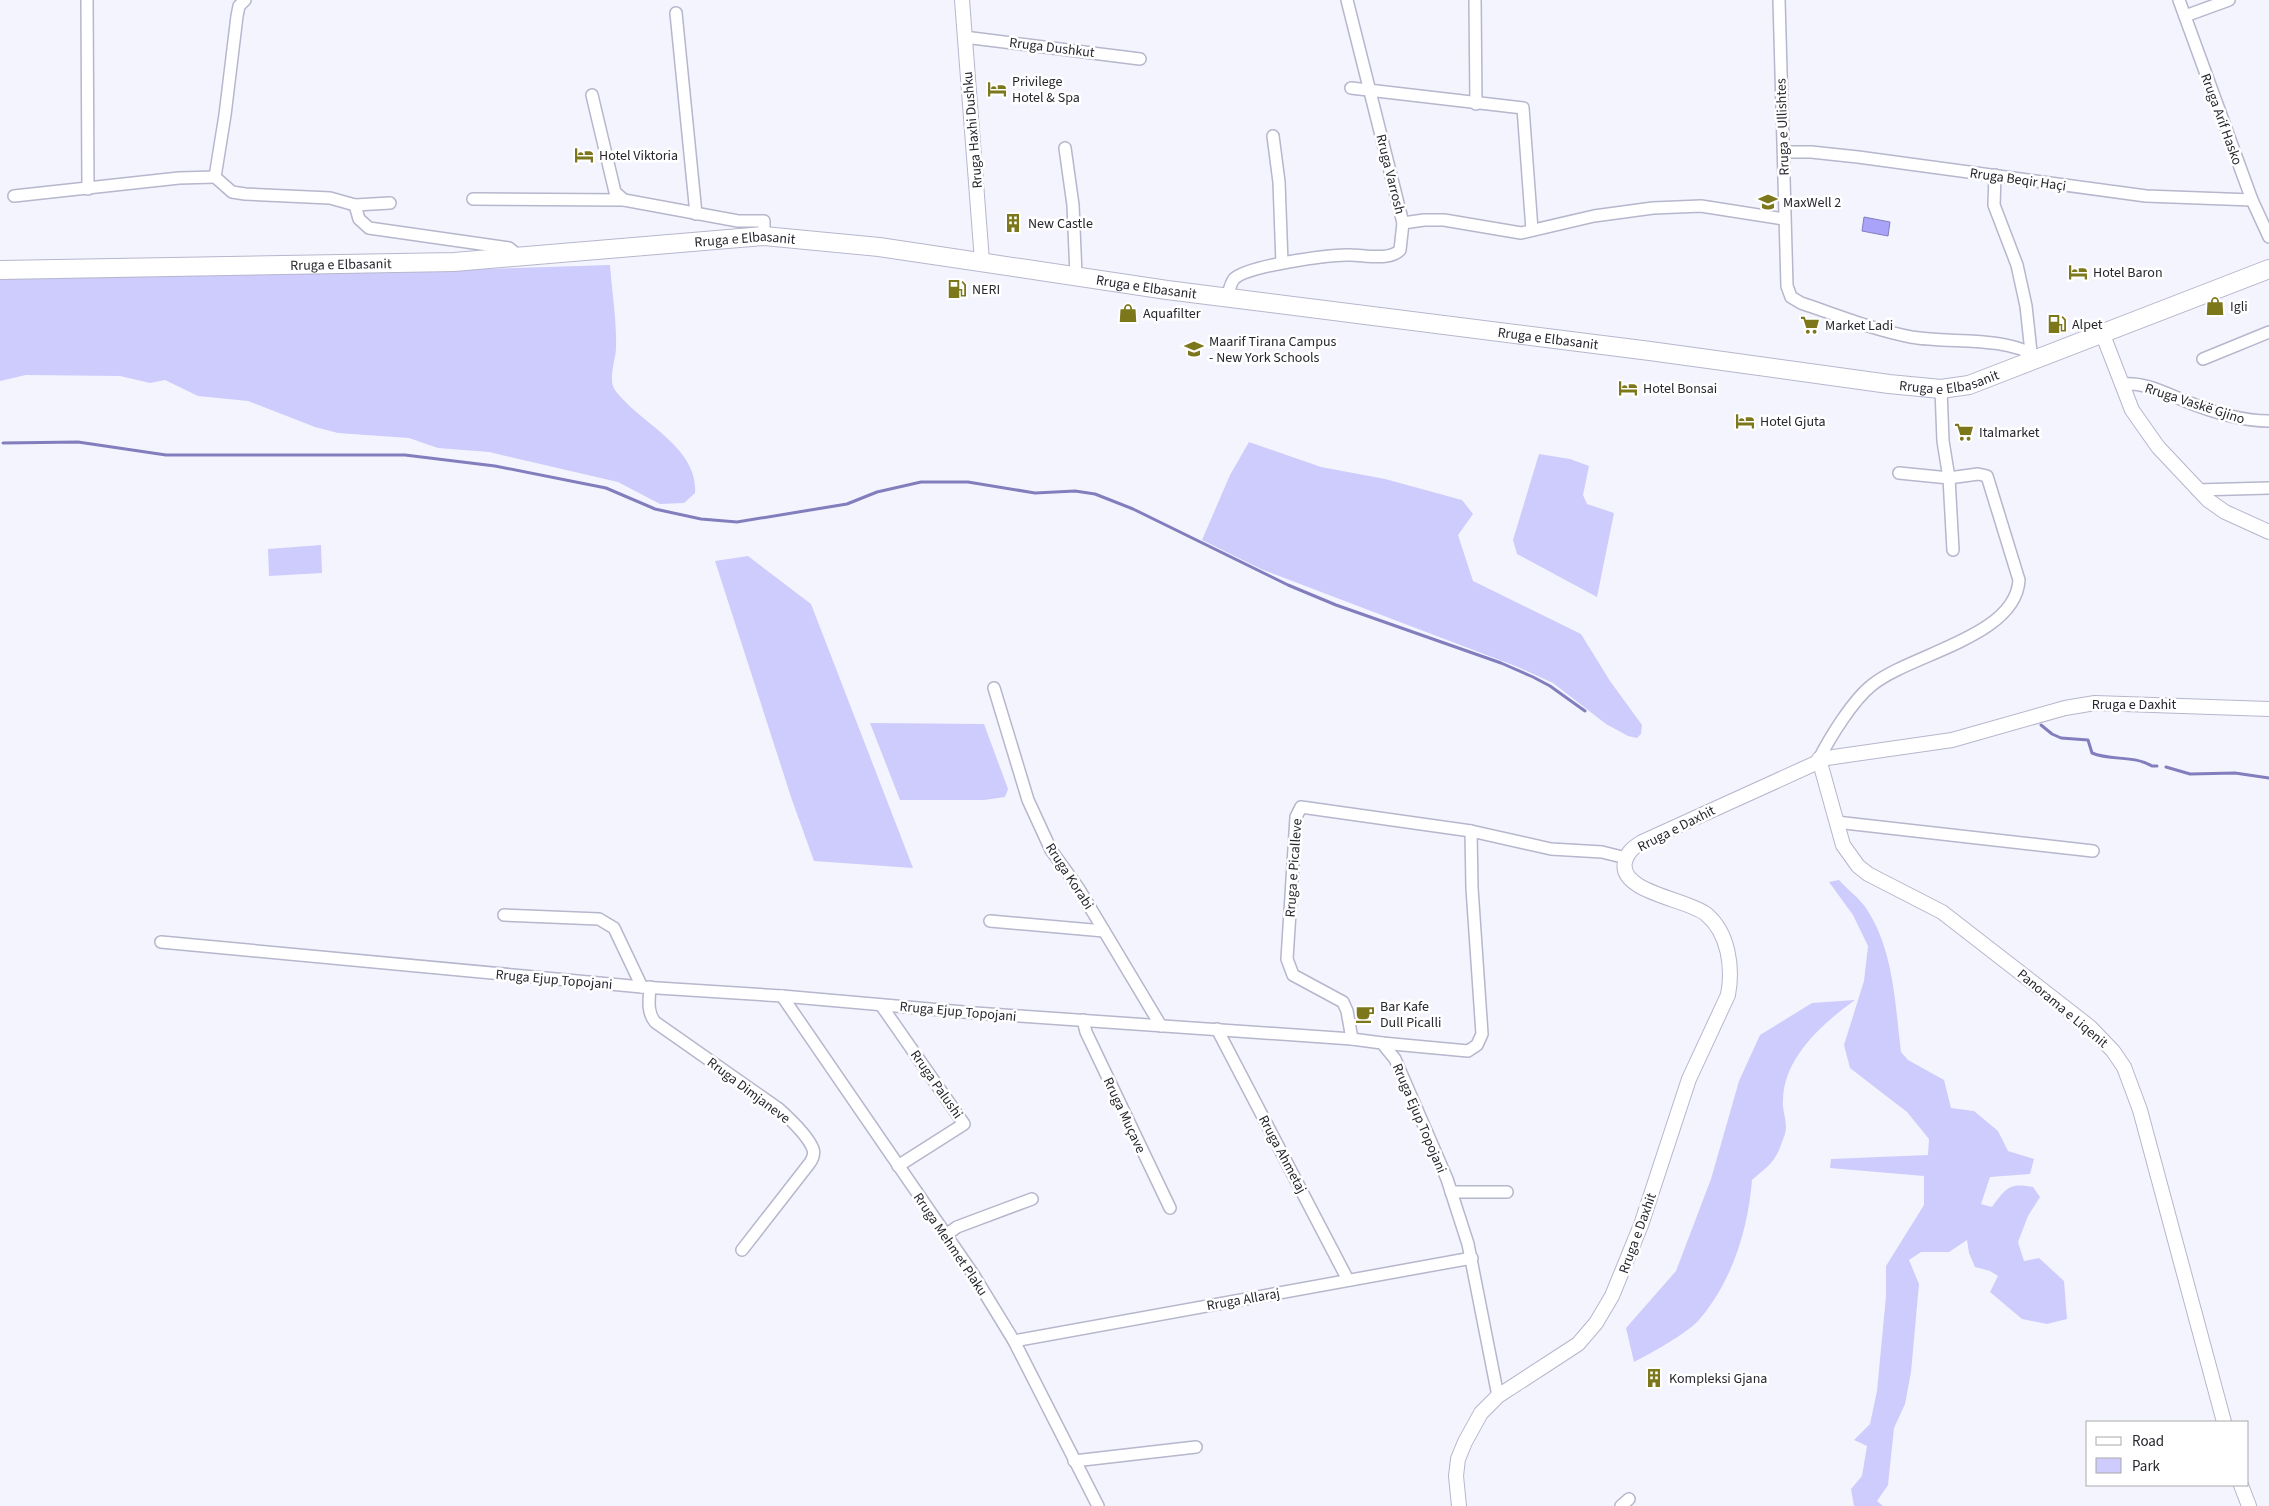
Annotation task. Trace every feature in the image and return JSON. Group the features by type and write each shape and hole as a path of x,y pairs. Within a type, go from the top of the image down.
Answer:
{"main road":[{"name":"Rruga e Elbasanit","path":"0,270 444,262 764,236 843,242 1227,298 1667,353 1889,384 1941,389 1969,385 2035,354 2103,335 2269,270"}],"street":[{"path":"87,0 88,189"},
{"path":"215,177 225,115 237,16 239,6 245,0"},
{"name":"Rruga Haxhi Dushku","path":"962,0 982,261"},
{"name":"Rruga Varrosh","path":"1227,298 1231,283 1238,276 1282,263 1349,254 1396,255 1401,248 1403,223 1347,0"},
{"path":"1475,0 1476,104"},
{"name":"Rruga e Ullishtes","path":"1779,0 1780,89 1784,152 1784,219 1787,286 1791,297 1796,301 1897,334 1925,339 1984,341 2020,347 2035,354"},
{"name":"Rruga Arif Hasko","path":"2179,0 2252,200 2269,237"},
{"path":"2185,16 2229,0"},
{"path":"676,13 696,214"},
{"name":"Rruga Dushkut","path":"964,37 1140,59"},
{"path":"1351,88 1370,92 1524,108 1532,230"},
{"path":"592,95 615,192 624,200"},
{"path":"1273,136 1279,182 1282,263"},
{"path":"1065,148 1073,205 1076,275"},
{"name":"Rruga Beqir Haçi","path":"1784,152 1811,152 2146,196 2252,200"},
{"path":"1995,175 1994,205 2017,265 2035,354"},
{"path":"14,196 179,178 215,177 232,192 265,196 330,198 355,205 390,203"},
{"path":"473,199 624,200 738,221 764,221 764,236"},
{"path":"355,205 359,219 370,228 509,248 520,257"},
{"path":"1403,223 1444,220 1521,233 1594,216 1653,208 1701,206 1784,219"},
{"path":"2204,359 2269,332"},
{"path":"2103,335 2122,384 2141,425 2197,490 2225,512 2269,532"},
{"name":"Rruga Vaskë Gjino","path":"2122,384 2142,385 2236,418 2269,421"},
{"path":"1941,389 1943,441 1949,478 1953,550"},
{"path":"1819,759 1834,732 1871,685 1981,630 2004,613 2016,598 2019,580 1987,476 1978,474 1949,478 1899,473"},
{"path":"2197,490 2269,488"},
{"name":"Rruga Korabi","path":"994,688 1028,800 1051,850 1079,889 1161,1026"},
{"name":"Rruga e Daxhit","path":"1459,1506 1456,1476 1458,1459 1473,1426 1498,1396 1573,1348 1587,1334 1604,1311 1620,1280 1638,1234 1690,1079 1724,1009 1728,995 1731,982 1728,956 1724,941 1714,923 1697,908 1635,884 1625,873 1626,858 1629,852 1642,842 1819,759 1952,740 2065,708 2095,703 2269,709"},
{"name":"Panorama e Liqenit","path":"1819,759 1843,845 1858,866 1955,922 2090,1027 2103,1039 2118,1059 2132,1085 2140,1110 2224,1421"},
{"name":"Rruga e Picalleve","path":"1352,1039 1347,1011 1343,1002 1292,975 1288,968 1287,959 1298,809 1306,806 1471,831 1551,849 1602,852 1626,858"},
{"path":"1836,822 2093,851"},
{"path":"1382,1043 1468,1051 1477,1045 1482,1034 1473,908 1471,831"},
{"path":"504,915 599,919 607,922 614,928 646,987"},
{"path":"990,921 1104,931"},
{"name":"Rruga Ejup Topojani","path":"161,942 646,987 1352,1039 1382,1043 1395,1059 1451,1192 1472,1258 1498,1396"},
{"name":"Rruga Dimjaneve","path":"646,987 649,1009 655,1022 779,1109 794,1123 813,1148 813,1159 742,1250"},
{"name":"Rruga Mehmet Plaku","path":"782,996 973,1274 1014,1341 1098,1506"},
{"name":"Rruga Palushi","path":"881,1005 964,1124 898,1166"},
{"name":"Rruga Muçave","path":"1083,1020 1086,1032 1170,1208"},
{"name":"Rruga Ahmetaj","path":"1217,1029 1348,1280"},
{"path":"1451,1192 1507,1192"},
{"path":"946,1235 957,1227 1032,1199"},
{"name":"Rruga Allaraj","path":"1014,1341 1472,1258"},
{"path":"1074,1461 1196,1447"},
{"path":"2241,1486 2250,1506"}],"green space":[{"path":"610,265 616,339 612,376 613,386 625,402 678,449 687,462 694,477 695,493 684,503 660,504 618,482 489,452 438,448 409,438 338,433 315,427 248,401 198,396 165,380 150,383 120,376 26,375 0,381 0,276 451,270"},
{"path":"1249,442 1321,467 1385,479 1462,500 1473,514 1458,535 1473,581 1581,634 1610,681 1642,725 1641,734 1637,738 1628,736 1606,724 1553,683 1518,667 1261,569 1202,540 1230,475"},
{"path":"1539,454 1570,459 1589,466 1583,495 1587,504 1614,513 1597,597 1517,554 1513,540"},
{"path":"321,545 322,573 269,576 268,549"},
{"path":"748,556 811,604 913,868 814,861 792,800 715,561"},
{"path":"870,723 984,724 1008,789 1005,797 984,800 900,800"},
{"path":"1839,880 1866,908 1882,941 1892,978 1901,1052 1908,1060 1944,1080 1951,1108 1974,1111 1998,1131 2008,1151 2034,1159 2030,1174 1990,1177 1981,1204 1992,1207 2004,1191 2013,1186 2033,1187 2040,1197 2028,1216 2018,1242 2024,1261 2039,1258 2064,1281 2067,1319 2047,1324 2022,1319 1990,1292 1998,1276 1990,1271 1975,1267 1969,1253 1967,1240 1949,1252 1921,1252 1909,1260 1919,1284 1911,1372 1905,1404 1894,1428 1888,1485 1877,1501 1883,1506 1854,1506 1851,1489 1862,1476 1867,1446 1854,1440 1870,1424 1877,1391 1886,1296 1886,1266 1924,1205 1924,1176 1830,1168 1831,1159 1928,1155 1929,1139 1907,1112 1850,1068 1844,1045 1864,981 1868,946 1853,915 1829,882"},
{"path":"1855,1000 1818,1030 1807,1042 1790,1069 1785,1084 1783,1100 1786,1124 1785,1135 1774,1160 1752,1180 1747,1218 1742,1236 1736,1255 1720,1290 1710,1306 1693,1326 1634,1362 1626,1328 1676,1271 1711,1179 1739,1081 1760,1035 1812,1003"}],"shaded area":[{"path":"1864,217 1890,222 1888,236 1862,231"}],"waterway":[{"path":"3,443 78,442 166,455 405,455 495,466 606,488 655,509 701,519 737,522 847,504 877,492 921,482 968,482 1035,493 1075,491 1095,494 1133,509 1288,585 1336,605 1501,663 1533,677 1550,686 1585,711"},
{"path":"2041,725 2052,734 2061,738 2088,740 2092,753 2107,757 2138,760 2152,766 2157,766"},
{"path":"2166,767 2190,774 2235,773 2269,778"}],"place":[{"name":"Privilege Hotel & Spa","path":"997,89"},
{"name":"Hotel Viktoria","path":"584,155"},
{"name":"MaxWell 2","path":"1768,202"},
{"name":"New Castle","path":"1013,223"},
{"name":"Hotel Baron","path":"2078,272"},
{"name":"NERI","path":"957,289"},
{"name":"Igli","path":"2215,306"},
{"name":"Aquafilter","path":"1128,313"},
{"name":"Alpet","path":"2057,324"},
{"name":"Market Ladi","path":"1810,325"},
{"name":"Maarif Tirana Campus - New York Schools","path":"1194,349"},
{"name":"Hotel Bonsai","path":"1628,388"},
{"name":"Hotel Gjuta","path":"1745,421"},
{"name":"Italmarket","path":"1964,432"},
{"name":"Bar Kafe Dull Picalli","path":"1365,1014"},
{"name":"Kompleksi Gjana","path":"1654,1378"}]}
